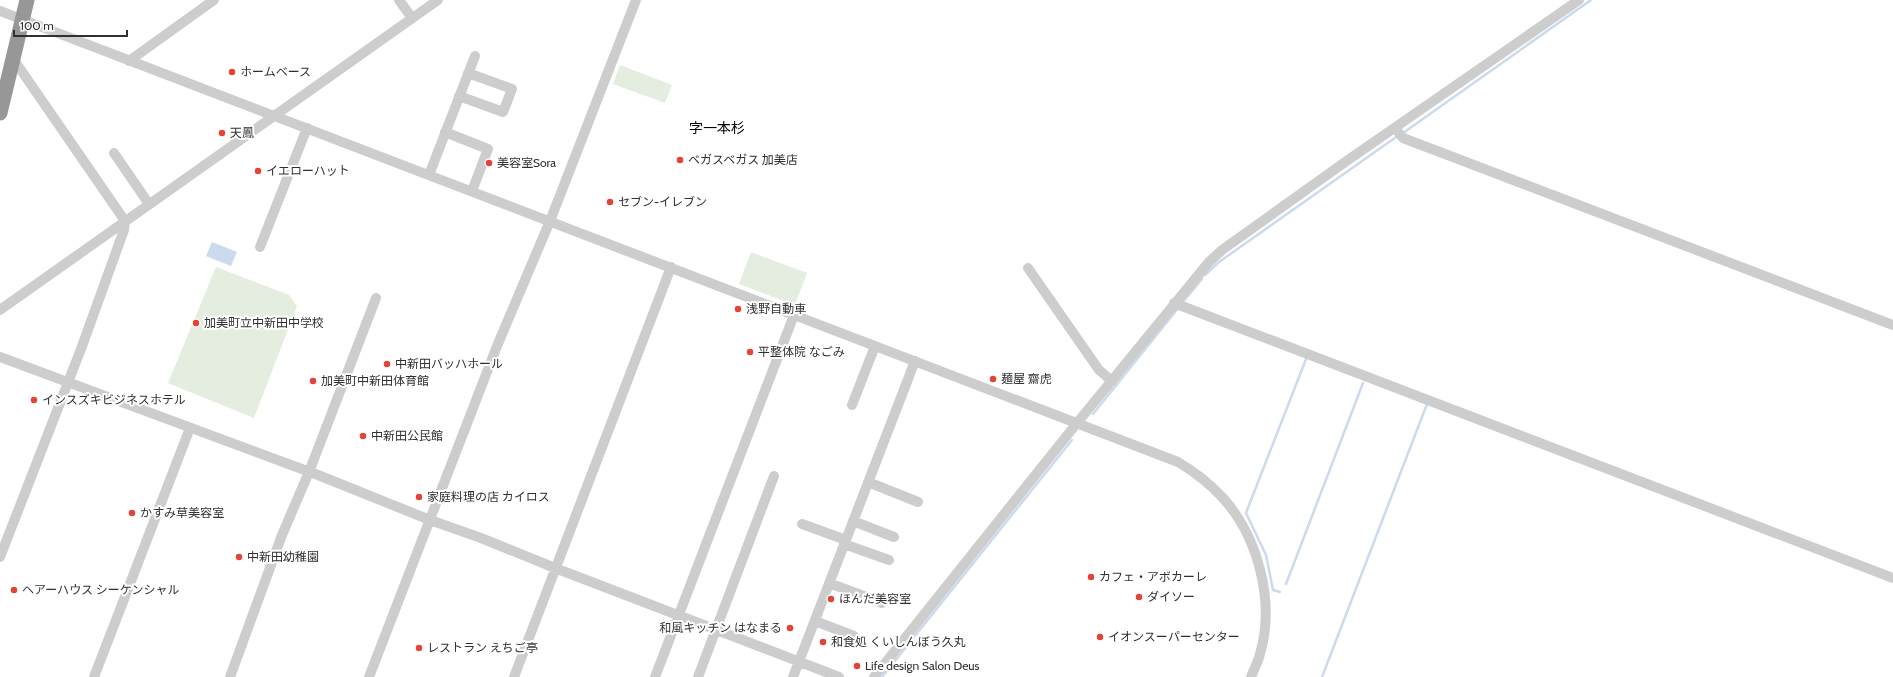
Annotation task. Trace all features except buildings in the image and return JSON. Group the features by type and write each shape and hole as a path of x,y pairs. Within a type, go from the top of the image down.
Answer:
{"highway":[{"path":"0,113 14,60 27,0"}],"street":[{"path":"129,60 214,0"},
{"path":"399,0 412,18"},
{"path":"0,310 438,0"},
{"path":"369,677 497,346 550,221 636,0"},
{"path":"874,677 1077,423 1178,305 1197,275 1222,250 1399,132 1579,0"},
{"path":"0,11 1178,462 1210,484 1224,500 1236,516 1253,548 1264,589 1266,610 1264,634 1260,654 1252,677"},
{"path":"429,175 474,56"},
{"path":"0,556 68,382 124,230 125,221 14,60"},
{"path":"459,96 503,112 512,89 468,73"},
{"path":"260,247 307,128"},
{"path":"445,132 488,149 472,191"},
{"path":"1399,132 1893,325"},
{"path":"114,152 149,204"},
{"path":"514,677 671,267"},
{"path":"1028,268 1099,370 1112,381"},
{"path":"230,677 282,535 309,472 376,298"},
{"path":"1178,305 1893,578"},
{"path":"655,677 794,315"},
{"path":"852,405 875,346"},
{"path":"0,357 363,492 430,520 481,538 839,677"},
{"path":"793,677 915,361"},
{"path":"94,677 190,428"},
{"path":"698,677 774,476"},
{"path":"868,482 918,502"},
{"path":"853,521 894,537"},
{"path":"802,524 889,560"},
{"path":"829,583 882,602"},
{"path":"815,621 854,636"}],"green space":[{"path":"620,65 672,85 665,103 613,84"},
{"path":"751,252 807,273 795,305 739,284"},
{"path":"216,267 289,295 297,306 254,418 168,383"}],"water":[{"path":"212,242 237,252 231,266 206,256"}],"waterway":[{"path":"1403,133 1591,0"},
{"path":"1205,275 1219,262 1399,135"},
{"path":"1182,303 1202,279"},
{"path":"1093,414 1179,307"},
{"path":"1280,592 1273,590 1266,555 1246,513 1306,359"},
{"path":"1286,584 1363,383"},
{"path":"1322,677 1427,404"},
{"path":"882,677 1072,440"}],"place":[{"name":"ホームベース","path":"232,72"},
{"name":"天鳳","path":"222,133"},
{"name":"ベガスベガス 加美店","path":"680,160"},
{"name":"美容室Sora","path":"489,163"},
{"name":"イエローハット","path":"258,171"},
{"name":"セブン-イレブン","path":"610,202"},
{"name":"浅野自動車","path":"738,309"},
{"name":"加美町立中新田中学校","path":"196,323"},
{"name":"平整体院 なごみ","path":"750,352"},
{"name":"中新田バッハホール","path":"387,364"},
{"name":"麺屋 齋虎","path":"993,379"},
{"name":"加美町中新田体育館","path":"313,381"},
{"name":"インスズキビジネスホテル","path":"34,400"},
{"name":"中新田公民館","path":"363,436"},
{"name":"家庭料理の店 カイロス","path":"419,497"},
{"name":"かすみ草美容室","path":"132,513"},
{"name":"中新田幼稚園","path":"239,557"},
{"name":"カフェ・アボカーレ","path":"1091,577"},
{"name":"ヘアーハウス シーケンシャル","path":"14,590"},
{"name":"ダイソー","path":"1139,597"},
{"name":"ほんだ美容室","path":"831,599"},
{"name":"和風キッチン はなまる","path":"790,628"},
{"name":"イオンスーパーセンター","path":"1100,637"},
{"name":"和食処 くいしんぼう久丸","path":"823,642"},
{"name":"レストラン えちご亭","path":"419,648"},
{"name":"Life design Salon Deus","path":"857,666"}],"district":[{"name":"字一本杉","path":"717,128"}]}
